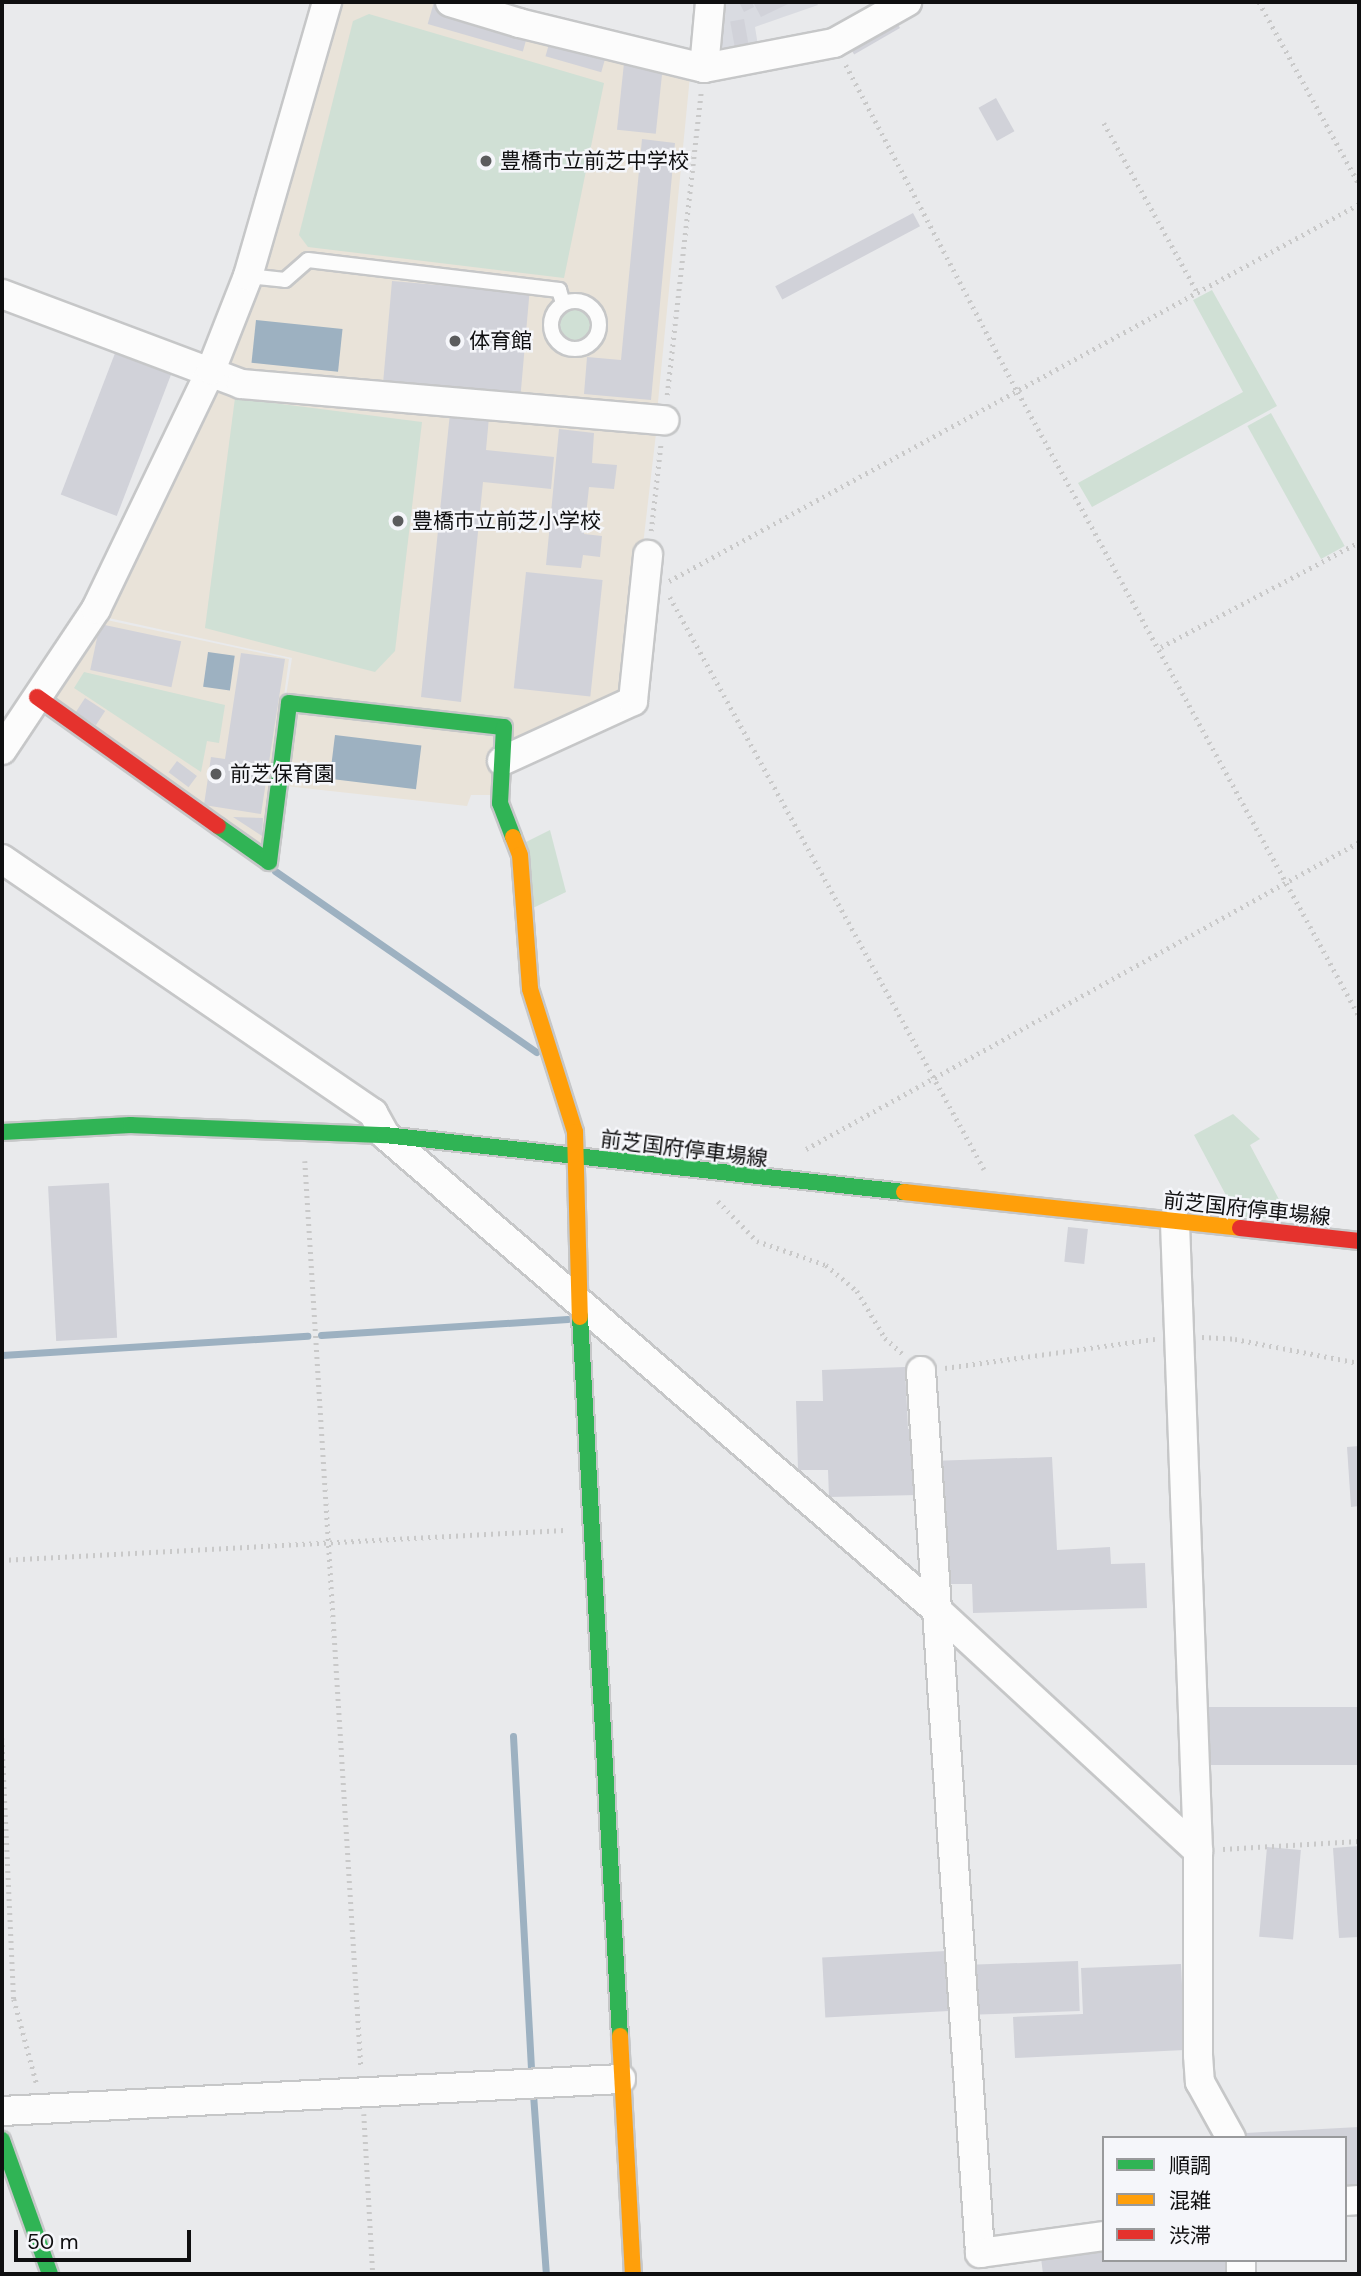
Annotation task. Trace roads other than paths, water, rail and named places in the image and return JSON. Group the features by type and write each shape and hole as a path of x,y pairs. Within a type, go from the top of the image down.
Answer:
{"main road":[{"path":"37,697 269,862 289,703 504,727 500,803 520,855 530,989 575,1132 579,1301 633,2274"},
{"name":"前芝国府停車場線","path":"2,1132 131,1125 385,1135 692,1171 1359,1241"},
{"path":"2,2140 50,2274"}],"street":[{"path":"2,750 96,609 211,370 247,276 327,2"},
{"path":"450,2 522,13 704,68 834,43 907,2"},
{"path":"704,68 710,2"},
{"path":"2,294 211,370 241,384 664,420"},
{"path":"502,761 633,701 648,555"},
{"path":"2,859 373,1113 385,1135 938,1611 1198,1851"},
{"path":"1175,1223 1177,1336 1198,1851 1199,2082 1230,2136"},
{"path":"921,1371 979,2253 1102,2236"},
{"path":"2,2110 621,2079"}],"lane":[{"path":"247,276 285,280 309,260 559,290 564,303"}],"water":[{"path":"256,320 343,329 338,372 252,363"},
{"path":"208,652 235,656 230,690 203,687"},
{"path":"335,735 421,746 416,789 330,779"}],"waterway":[{"path":"275,871 536,1052"},
{"path":"321,1335 567,1319"},
{"path":"2,1355 307,1336"},
{"path":"513,1736 531,2072"},
{"path":"529,2094 533,2094 546,2274"}],"place":[{"name":"豊橋市立前芝中学校","path":"486,161"},
{"name":"体育館","path":"455,341"},
{"name":"豊橋市立前芝小学校","path":"398,521"},
{"name":"前芝保育園","path":"216,774"}]}
